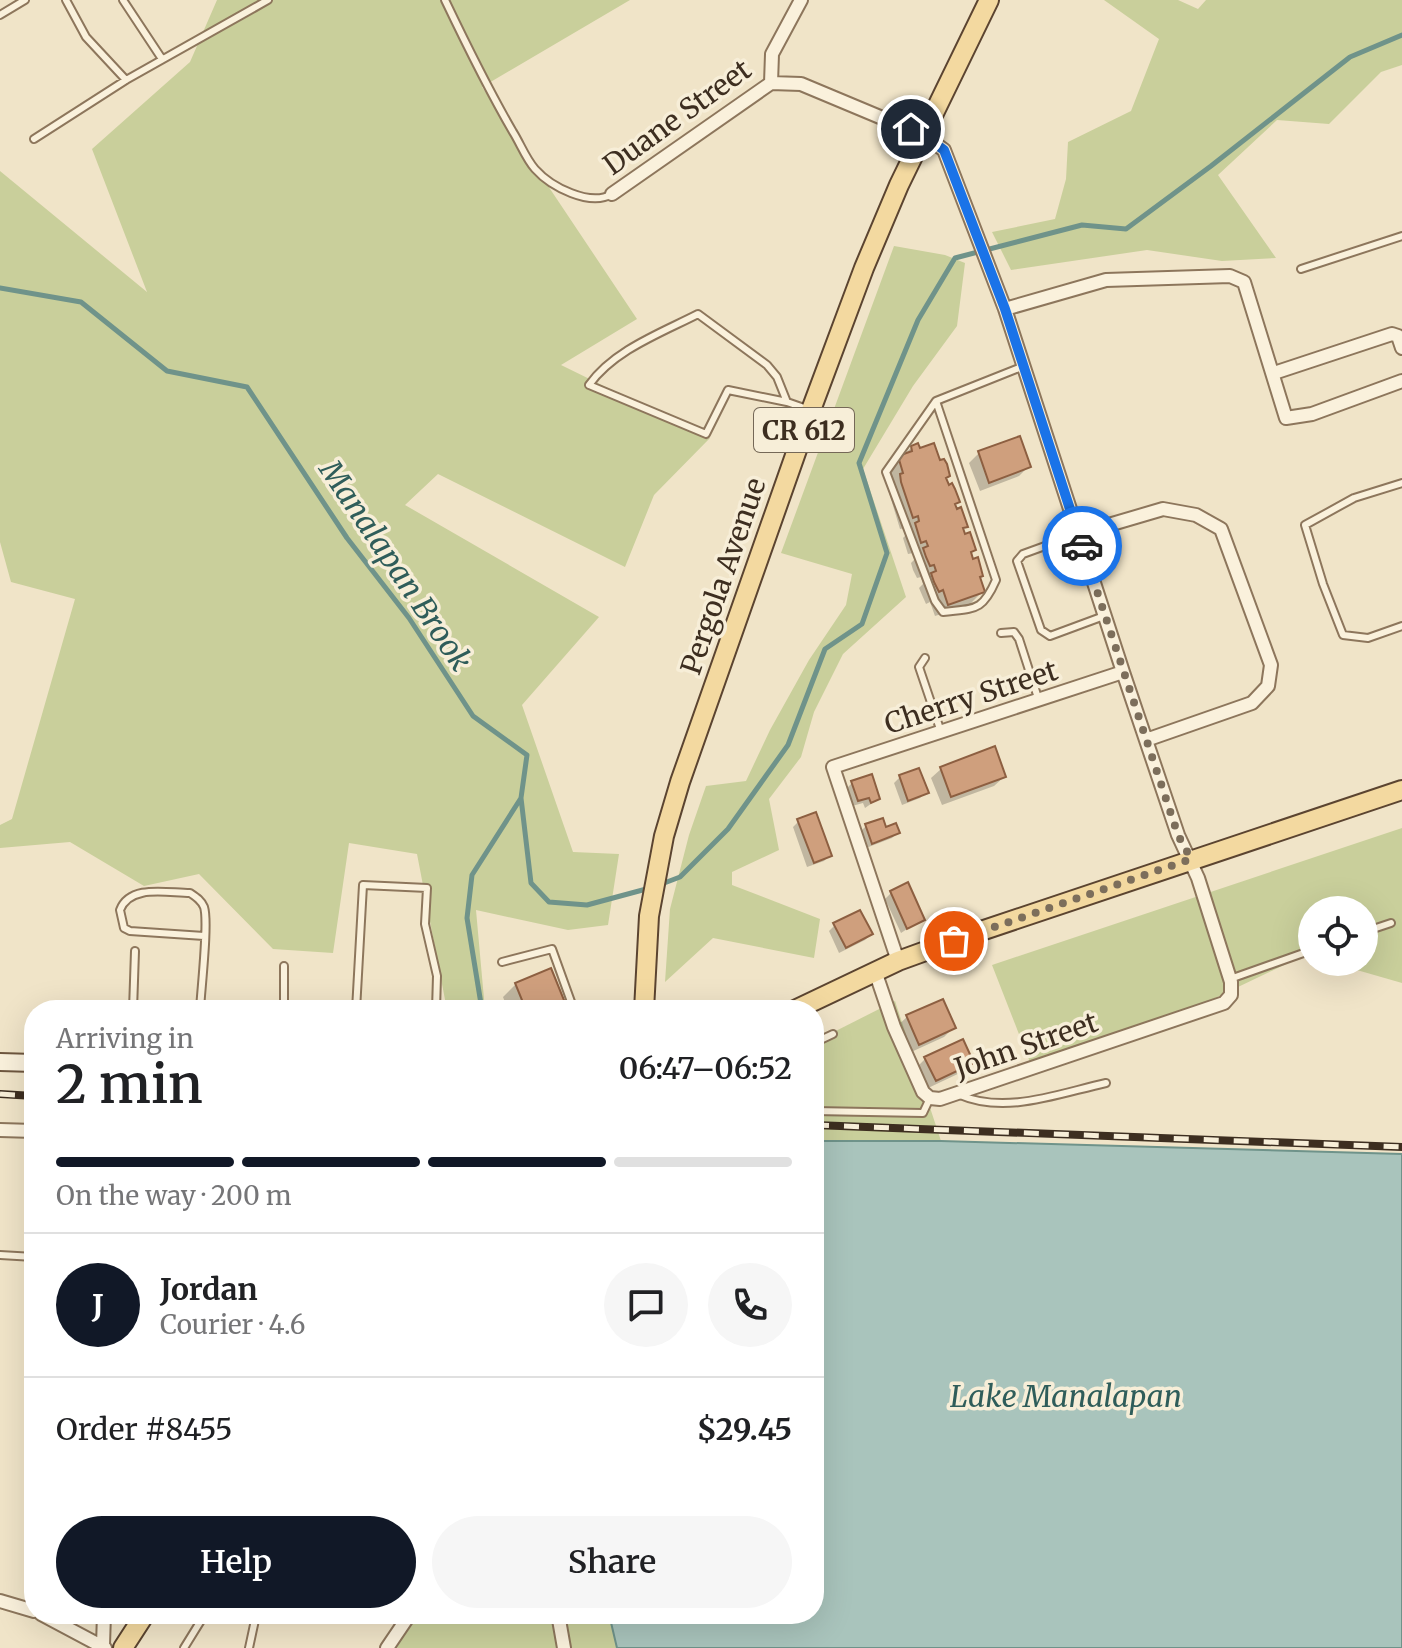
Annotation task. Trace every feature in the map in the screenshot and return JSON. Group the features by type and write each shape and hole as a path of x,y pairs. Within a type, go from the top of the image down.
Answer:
{"main road":[{"name":"Pergola Avenue","path":"645,1000 649,916 656,874 680,782 864,268 923,135 989,0"},
{"path":"816,1000 898,961 1191,859 1402,790"},
{"path":"123,1648 139,1624"}],"street":[{"name":"Duane Street","path":"612,194 771,83 772,54 801,0"},
{"path":"771,83 801,84 923,135 944,150 1005,309 1104,616 1178,835 1191,859 1230,979"},
{"path":"1005,309 1106,280 1230,276 1244,282 1286,418 1312,414 1402,381"},
{"path":"1274,373 1392,334 1398,336 1402,348"},
{"path":"1078,534 1163,509 1196,515 1221,529 1271,665 1268,686 1252,703 1146,740"},
{"name":"Cherry Street","path":"898,961 833,767 1123,672"},
{"name":"John Street","path":"875,971 894,1027 923,1092 930,1098 940,1099 1224,1003 1231,995 1230,979"},
{"path":"0,1062 24,1063"},
{"path":"0,1130 24,1131"},
{"path":"0,1601 24,1608"},
{"path":"58,1624 104,1646 104,1624"},
{"path":"387,1648 403,1624"},
{"path":"560,1624 564,1648"}],"lane":[{"path":"0,15 25,0"},
{"path":"66,0 86,37 126,80"},
{"path":"123,0 162,59"},
{"path":"34,139 126,80 268,0"},
{"name":"Duane Street","path":"445,0 504,117 535,169 576,195 605,198 612,194"},
{"path":"1301,269 1402,236"},
{"path":"787,402 777,377 767,365 698,314 625,353 598,372 589,385 706,434 728,390 811,410"},
{"path":"936,401 996,580 987,600 975,608 943,612 935,601 886,472 936,401 1024,366"},
{"path":"1402,483 1354,498 1305,525 1343,635 1368,638 1402,626"},
{"path":"1078,534 1023,554 1017,561 1041,630 1050,636 1104,616"},
{"path":"1001,633 1014,632 1019,639 1039,701"},
{"path":"925,658 919,667 941,732"},
{"path":"357,1000 363,885 427,888 425,924 437,976 436,1000"},
{"path":"201,1000 204,936 203,904 190,893 136,893 128,897 120,910 124,928 130,931 204,936"},
{"path":"1378,927 1391,923"},
{"path":"502,962 552,949 570,1000"},
{"path":"133,1000 135,951"},
{"path":"1230,979 1298,955"},
{"path":"284,966 284,1000"},
{"path":"824,1038 833,1034"},
{"path":"957,1094 976,1102 1001,1104 1106,1083"},
{"path":"824,1111 923,1113 930,1098"},
{"path":"0,1255 24,1256"},
{"path":"184,1648 199,1624"},
{"path":"249,1648 254,1624"}],"green space":[{"path":"217,0 630,0 482,87 637,319 561,365 710,438 654,495 625,567 438,474 405,505 599,617 522,705 573,852 619,854 608,925 568,930 476,910 484,1000 445,1000 417,854 349,843 333,953 273,949 199,874 144,886 70,842 0,848 0,825 12,819 75,599 11,582 0,542 0,171 147,292 92,149 190,62"},
{"path":"1104,0 1178,0 1198,9 1206,0 1402,0 1402,65 1381,72 1329,124 1277,120 1218,175 1276,258 1222,261 1147,250 1011,270 992,232 1055,219 1066,179 1068,142 1131,111 1159,39"},
{"path":"894,246 945,255 965,263 957,326 913,386 863,469 906,597 843,654 814,712 801,757 769,799 779,850 732,872 732,885 820,919 814,958 713,938 665,982 670,909 689,835 706,786 746,781 809,660 846,605 852,574 781,553"},
{"path":"1402,828 1402,983 1378,976 1378,896 1298,896 1298,958 1148,1030 1033,1070 992,965"},
{"path":"895,1001 941,1141 824,1141 824,1037"},
{"path":"397,1624 611,1624 617,1648 379,1648"}],"water":[{"name":"Lake Manalapan","path":"824,1141 941,1141 1402,1154 1402,1648 617,1648 611,1624 824,1624"}],"building":[{"path":"1020,436 1031,467 989,483 978,451"},
{"path":"918,443 920,448 934,443 940,460 944,459 947,464 950,476 946,478 949,485 952,483 960,502 955,504 957,509 961,507 968,527 963,528 965,534 970,532 976,550 971,552 973,559 978,557 983,576 980,577 985,592 948,605 943,590 939,592 934,582 931,573 936,571 934,565 930,566 923,548 928,546 926,541 921,543 915,523 919,521 918,516 913,518 901,482 900,474 903,473 898,456 912,451 911,446"},
{"path":"995,746 1006,777 951,797 940,767"},
{"path":"919,768 929,793 908,801 899,775"},
{"path":"872,774 880,799 871,803 869,798 858,801 851,781"},
{"path":"816,812 832,856 814,863 797,819"},
{"path":"883,818 886,827 896,823 900,833 872,844 865,824"},
{"path":"908,882 925,920 907,929 890,891"},
{"path":"860,910 873,934 846,948 833,923"},
{"path":"551,968 564,1000 522,1000 515,983"},
{"path":"943,999 956,1028 919,1045 906,1015"},
{"path":"963,1039 974,1063 936,1081 924,1057"}],"waterway":[{"path":"659,885 680,877 728,829 788,745 825,649 862,624 887,553 859,463 918,320 955,258 1082,225 1126,229 1350,57 1402,35"},
{"name":"Manalapan Brook","path":"0,288 81,302 167,371 247,387 347,538 409,618 473,716 527,755 521,798 472,875 467,918 480,1000"},
{"path":"521,798 531,883 549,902 587,905 650,888"}],"railway":[{"path":"0,1094 24,1095"},
{"path":"824,1125 1402,1147"}],"way so far":[{"path":"954,941 1191,859 1178,835 1082,546"}],"route":[{"path":"911,129 944,150 1005,309 1082,546"}]}
